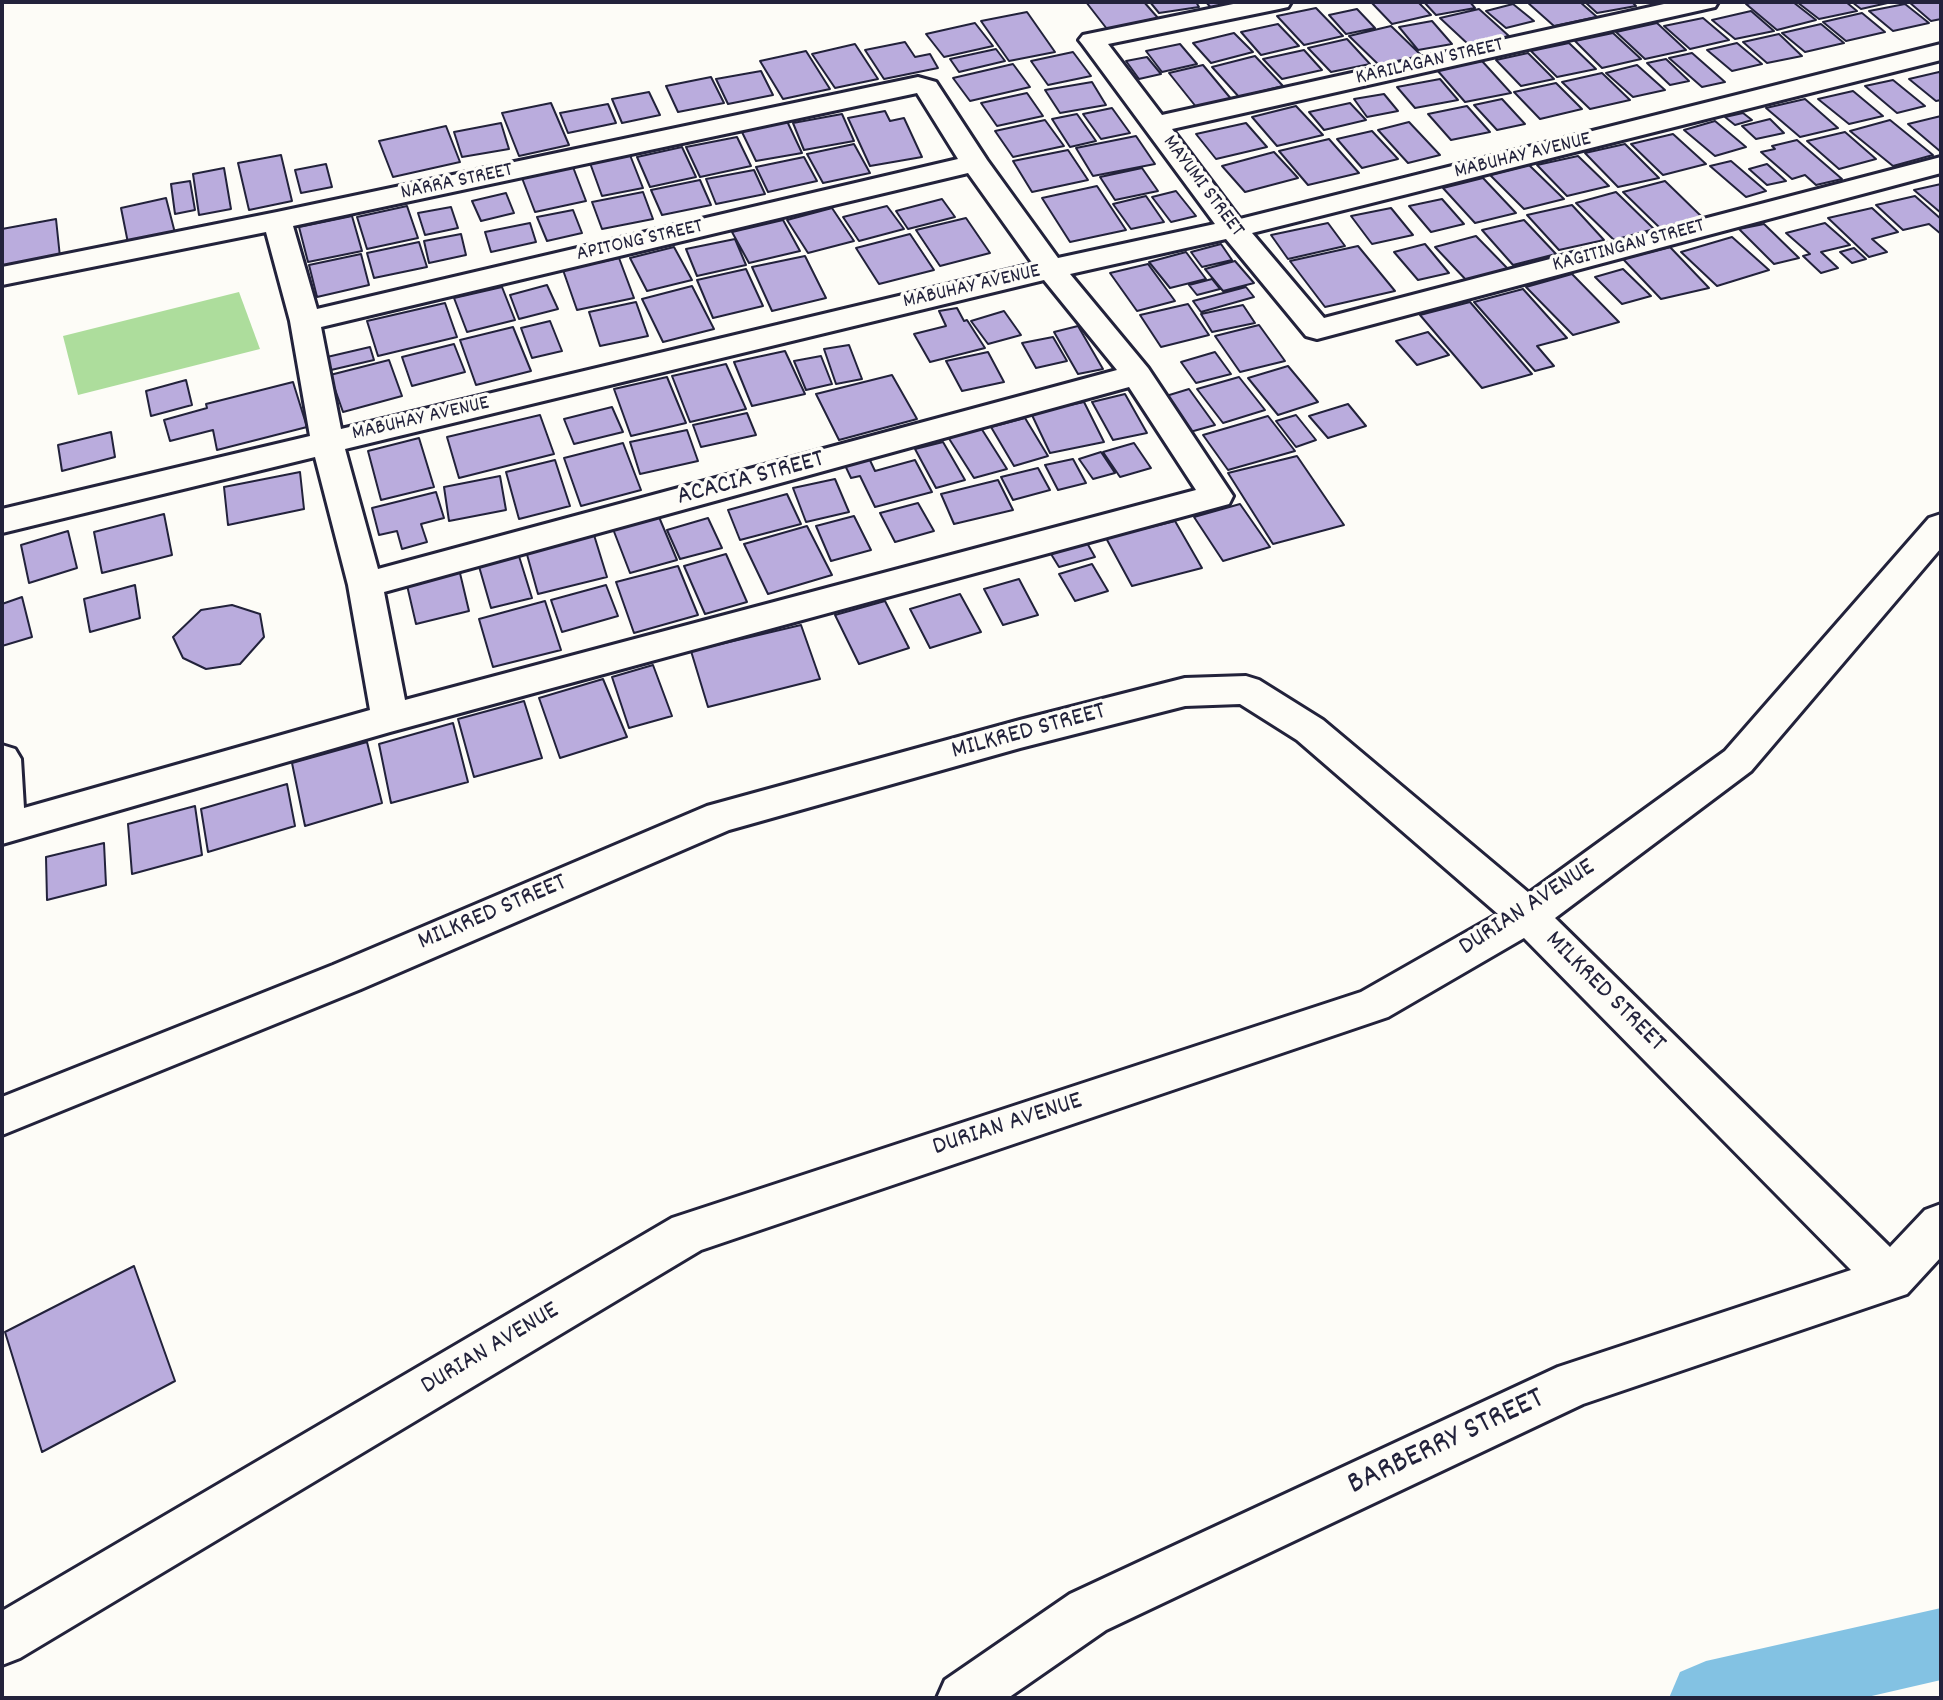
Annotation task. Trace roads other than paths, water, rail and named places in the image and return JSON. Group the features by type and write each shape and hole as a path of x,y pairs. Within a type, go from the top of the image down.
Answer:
{"street":[{"name":"MAYUMI STREET","path":"1279,2 1093,40 1233,229 1317,329"},
{"name":"KARILAGAN STREET","path":"1155,125 1706,2"},
{"name":"MABUHAY AVENUE","path":"2,521 1051,269 1233,229 1941,52"},
{"name":"NARRA STREET","path":"2,276 277,221 911,86 927,88 975,163"},
{"path":"2,759 4,829 390,718 1217,496 1138,375 1051,269 975,163"},
{"name":"APITONG STREET","path":"305,321 975,163"},
{"name":"KAGITINGAN STREET","path":"1317,329 1941,165"},
{"path":"277,221 305,321 327,442 365,585 390,718"},
{"name":"ACACIA STREET","path":"365,585 1138,375"},
{"name":"DURIAN AVENUE","path":"2,1640 688,1233 1374,1005 1528,916 1738,761 1941,526"},
{"name":"MILKRED STREET","path":"2,1116 346,978 720,817 1020,734 1185,692 1246,690 1310,730 1528,916 1891,1279"},
{"name":"BARBERRY STREET","path":"963,1698 1088,1612 1575,1384 1891,1279 1941,1225"}],"waterway":[{"path":"1706,1698 1941,1644"}]}
